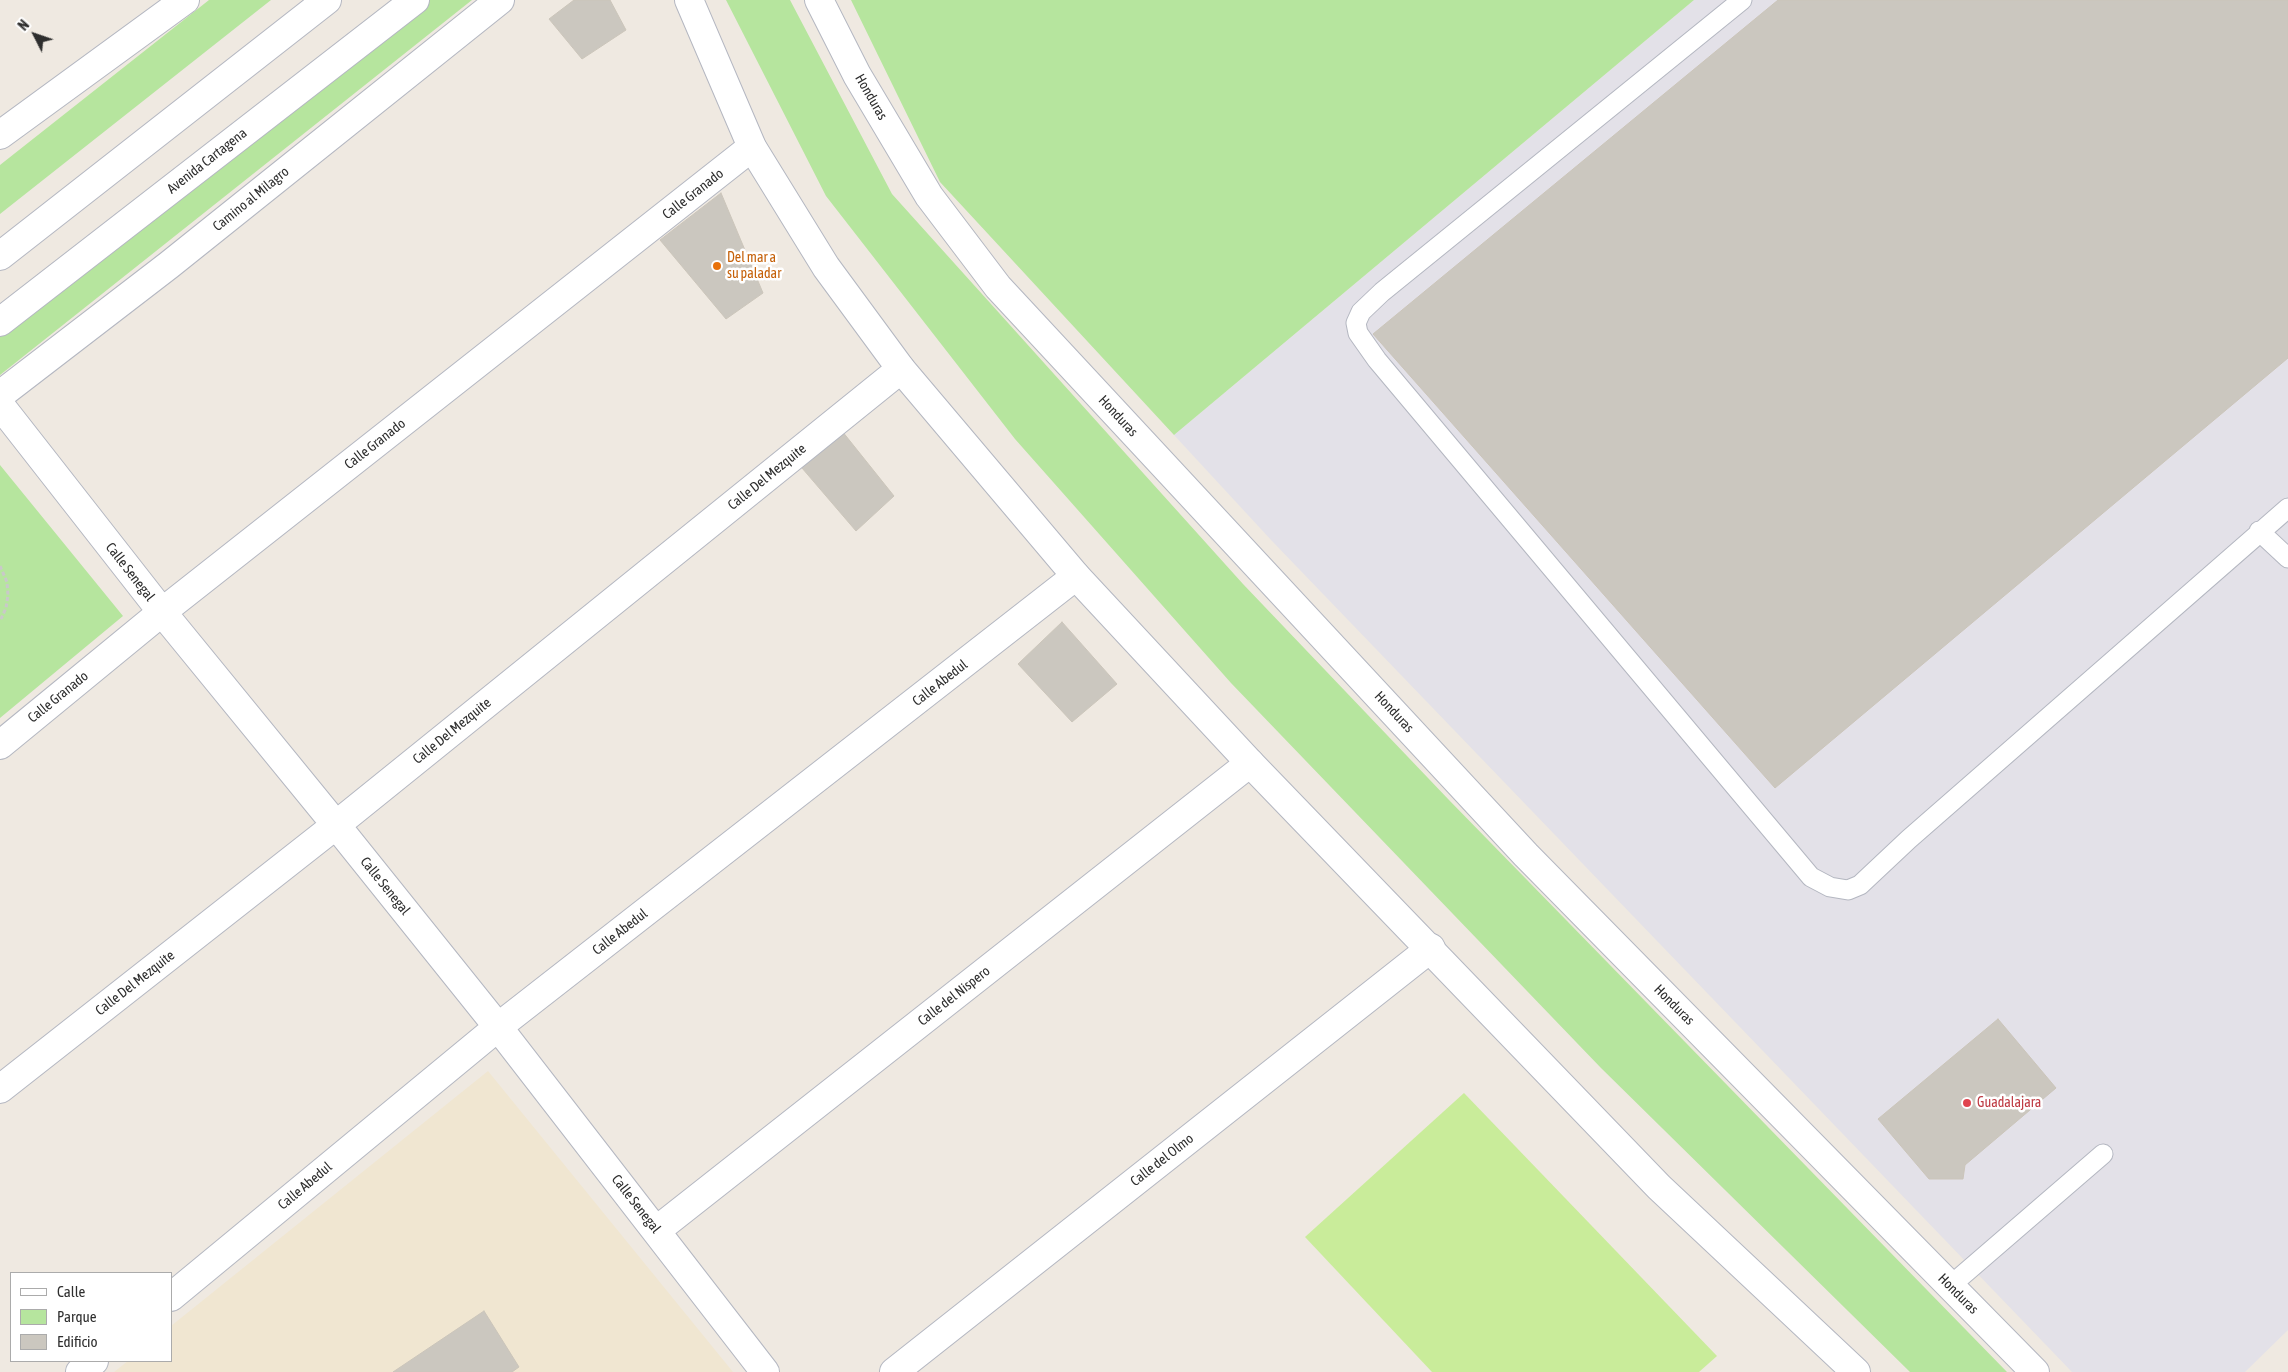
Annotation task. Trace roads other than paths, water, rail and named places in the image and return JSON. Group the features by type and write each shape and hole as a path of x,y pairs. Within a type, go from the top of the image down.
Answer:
{"street":[{"path":"1,132 185,0"},
{"path":"0,256 326,0"},
{"name":"Avenida Cartagena","path":"0,322 415,0"},
{"name":"Camino al Milagro","path":"0,395 177,258 500,0"},
{"path":"688,0 752,147 826,267 901,369 1076,576 1250,763 1431,948 1659,1187 1856,1372"},
{"name":"Honduras","path":"819,0 857,75 929,196 998,287 1526,855 2035,1372"},
{"name":"Calle Granado","path":"0,745 162,612 752,147"},
{"name":"Calle Del Mezquite","path":"0,1089 336,824 901,369"},
{"name":"Calle Senegal","path":"0,405 162,612 336,824 498,1027 765,1372"},
{"name":"Calle Abedul","path":"172,1296 498,1027 1076,576"},
{"name":"Calle del Nispero","path":"657,1230 1250,763"},
{"name":"Calle del Olmo","path":"894,1372 1431,948"},
{"path":"80,1372 93,1362"}],"lane":[{"path":"1742,0 1382,292 1361,312 1356,323 1358,333 1377,360 1811,877 1830,887 1848,890 1860,885 1909,839 2259,531 2288,508"},
{"path":"2259,531 2288,558"},
{"path":"1950,1286 2103,1154"}],"place":[{"name":"Del mar a su paladar","path":"717,266"},
{"name":"Guadalajara","path":"1967,1103"}]}
